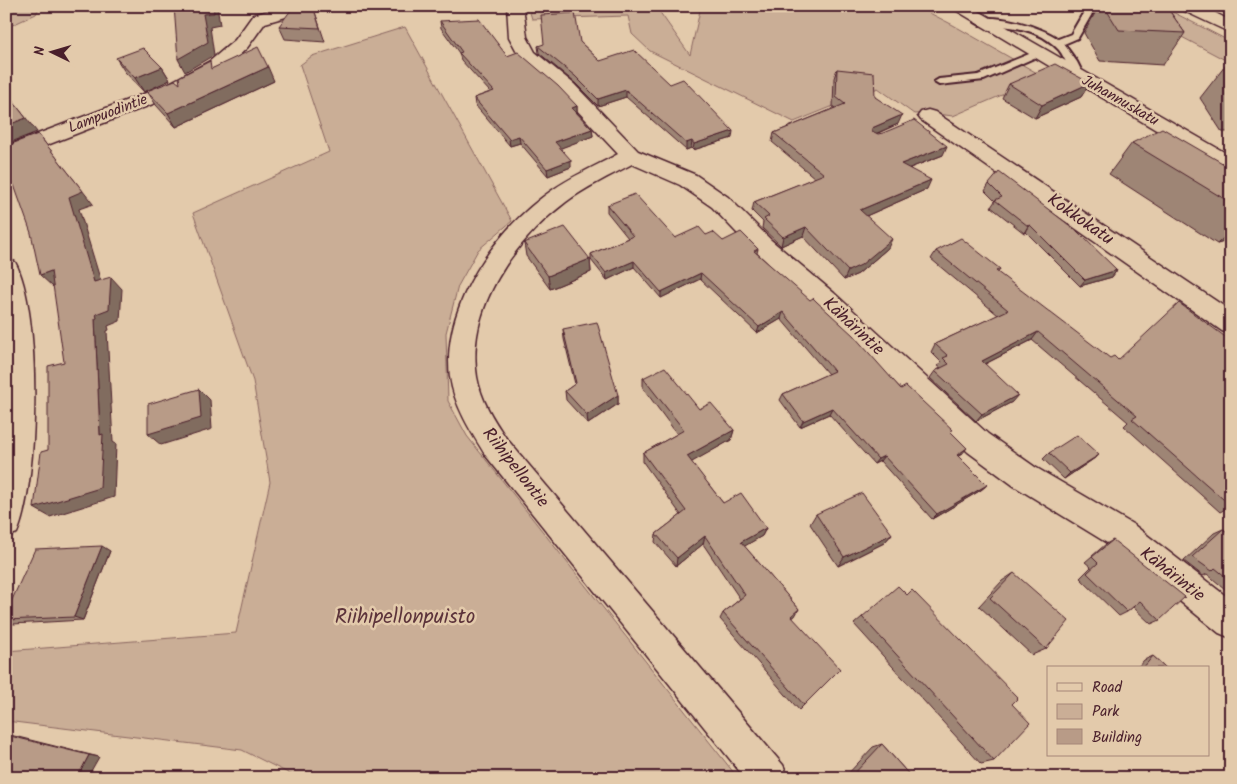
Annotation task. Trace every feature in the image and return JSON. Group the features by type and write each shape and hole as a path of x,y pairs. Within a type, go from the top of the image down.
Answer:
{"street":[{"name":"Lampuodintie","path":"6,154 169,91 217,64 241,44 256,12 304,6"},
{"name":"Kähärintie","path":"515,6 518,37 527,55 567,88 631,156 688,180 720,202 763,246 825,300 978,444 1022,476 1108,526 1231,622"},
{"name":"Juhannuskatu","path":"957,6 980,22 1231,165"},
{"path":"1188,6 1231,28"},
{"name":"Kokkokatu","path":"924,118 1231,324"},
{"name":"Riihipellontie","path":"631,156 562,195 514,234 482,282 463,343 464,380 481,426 496,447 770,778"},
{"path":"6,268 19,344 19,386 14,478 6,523"}],"lane":[{"path":"1058,43 1075,36 1088,12"},
{"path":"980,22 1023,25 1058,43 1072,60 1080,78"},
{"path":"939,82 980,78 1038,54"}],"green space":[{"path":"6,6 40,6 36,14 6,28"},
{"path":"528,6 647,6 659,11 690,55 701,6 916,6 1044,77 953,116 929,113 914,114 878,88 794,122 650,51 632,34 628,16 532,19"},
{"path":"1123,6 1161,6 1231,42 1231,63"},
{"name":"Riihipellonpuisto","path":"405,27 512,221 478,250 458,286 446,333 448,401 467,436 738,778 298,778 242,750 6,721 6,651 236,633 270,482 253,381 193,213 329,152 300,65 312,56"}],"building":[{"path":"174,6 213,6 214,13 203,14 208,42 178,59"},
{"path":"294,6 313,6 320,28 279,26"},
{"path":"1104,6 1166,6 1185,33 1119,30"},
{"path":"575,13 580,42 600,61 634,50 670,84 683,79 733,131 694,144 692,141 686,143 626,90 598,99 575,76 538,46 544,44 541,15"},
{"path":"479,19 507,56 518,52 558,86 577,106 572,108 592,129 555,142 571,160 547,169 519,136 509,139 474,98 494,91 459,53 462,52 440,21"},
{"path":"258,47 268,67 168,113 147,91 175,80 180,84 179,77 210,61 211,69"},
{"path":"143,48 162,67 135,78 116,58"},
{"path":"1055,64 1090,83 1042,105 1009,84"},
{"path":"1225,66 1231,67 1231,74"},
{"path":"837,69 874,73 875,97 902,115 872,128 872,131 878,134 883,133 914,120 947,146 901,164 931,180 860,210 892,239 861,265 848,271 806,227 783,237 764,219 769,216 754,202 824,174 774,133 845,104 836,97"},
{"path":"12,100 26,118 6,126 6,103"},
{"path":"1162,128 1231,168 1231,203 1132,143"},
{"path":"38,134 83,191 69,197 94,282 111,277 109,309 96,314 97,318 95,319 100,435 103,434 100,488 34,508 41,452 48,450 48,366 64,362 51,271 40,275 31,233 14,185 6,173 6,146"},
{"path":"999,172 1077,231 1117,270 1085,280 1030,225 1028,226 995,200 1002,197 989,184"},
{"path":"635,194 675,238 699,227 706,235 713,232 723,241 741,232 758,249 754,251 810,300 813,298 853,335 901,389 906,386 953,430 950,431 967,448 957,455 987,485 937,514 884,456 878,459 832,408 803,421 783,394 834,371 783,312 759,327 701,273 661,292 634,261 606,273 591,254 633,236 607,205"},
{"path":"565,227 590,259 548,276 524,243"},
{"path":"961,238 1000,269 996,271 1110,358 1114,356 1118,360 1179,303 1231,341 1231,506 1132,419 1137,416 1038,332 982,361 1018,395 982,414 935,371 949,364 943,358 948,356 935,344 1008,310 936,251"},
{"path":"597,322 618,395 587,415 565,391 576,383 563,329"},
{"path":"665,367 699,409 711,403 734,430 687,456 723,503 741,493 766,528 741,542 799,609 791,616 840,669 804,705 723,613 745,595 705,536 677,558 656,534 686,511 643,453 684,430 643,378"},
{"path":"199,389 201,418 148,434 148,404"},
{"path":"1077,435 1099,455 1070,473 1049,453"},
{"path":"862,493 892,534 844,557 816,514"},
{"path":"1223,529 1231,535 1231,581 1215,568 1212,571 1192,557"},
{"path":"1113,540 1185,597 1160,620 1140,601 1127,612 1087,573 1098,563 1092,557"},
{"path":"102,546 74,617 6,620 6,613 35,549"},
{"path":"1014,573 1069,621 1046,649 990,598"},
{"path":"898,586 907,595 912,590 1018,698 1012,704 1030,723 994,761 862,617"},
{"path":"1153,656 1164,666 1145,666"},
{"path":"6,735 89,755 77,778 6,778"},
{"path":"882,744 912,778 850,778"}]}
